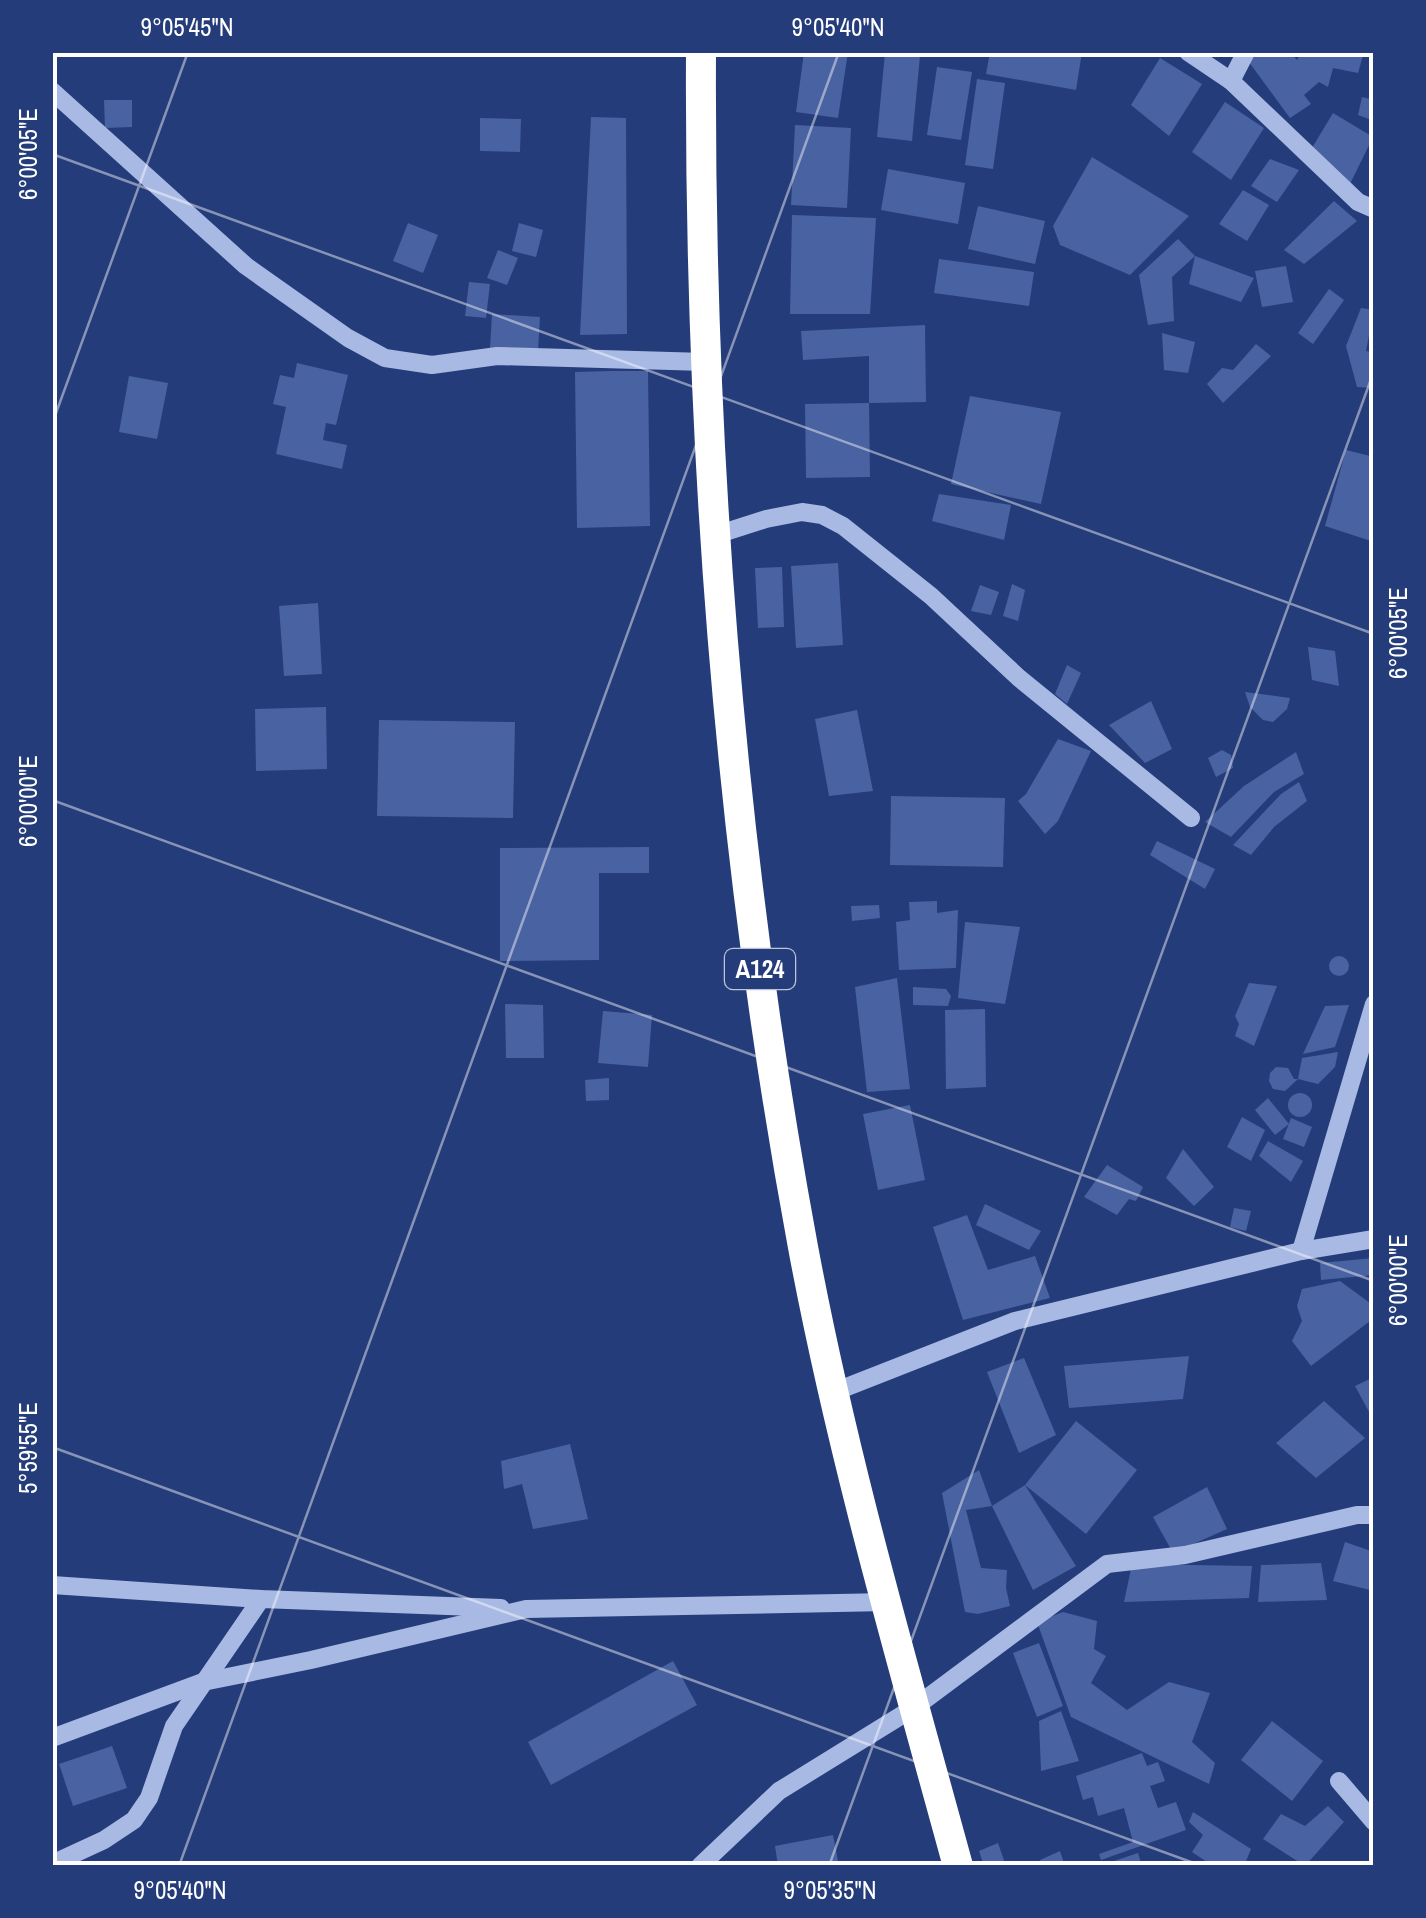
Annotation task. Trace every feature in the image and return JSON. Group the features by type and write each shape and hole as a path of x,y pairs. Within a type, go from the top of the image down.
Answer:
{"highway":[{"name":"A124","path":"700,52 706,362 716,535 729,717 770,1046 804,1250 834,1392 958,1866"}],"street":[{"path":"1188,52 1230,81 1358,202 1374,209"},
{"path":"1230,81 1246,52"},
{"path":"52,91 246,266 348,338 385,358 432,365 498,356 706,362"},
{"path":"716,535 802,512 822,515 843,526 930,596 1019,678 1191,818"},
{"path":"1301,1251 1374,1004"},
{"path":"834,1392 1015,1321 1301,1251 1374,1238"},
{"path":"700,1866 780,1791 915,1707 1107,1564 1185,1555 1357,1515 1374,1515"},
{"path":"52,1585 526,1609 888,1602"},
{"path":"52,1864 104,1840 134,1820 149,1798 174,1726 261,1598"},
{"path":"52,1738 203,1682 526,1609"},
{"path":"1339,1781 1374,1822"}],"building":[{"path":"804,52 848,52 838,118 796,112"},
{"path":"990,52 1082,52 1076,90 986,74"},
{"path":"1252,52 1290,52 1297,60 1302,52 1364,52 1358,73 1333,68 1328,87 1319,82 1304,95 1311,104 1290,118 1246,58"},
{"path":"885,53 920,56 912,141 877,137"},
{"path":"1160,58 1202,84 1169,136 1131,105"},
{"path":"937,67 972,72 961,140 927,135"},
{"path":"977,79 1005,83 993,169 965,165"},
{"path":"1362,97 1374,100 1374,121 1358,115"},
{"path":"104,100 132,100 132,127 105,128"},
{"path":"1225,102 1264,128 1231,180 1192,152"},
{"path":"1333,113 1373,137 1350,184 1309,153"},
{"path":"591,117 626,118 627,334 580,335"},
{"path":"480,118 521,119 520,152 480,151"},
{"path":"795,125 851,128 847,208 791,205"},
{"path":"1092,157 1189,216 1130,275 1060,245 1053,226"},
{"path":"1270,159 1299,170 1277,202 1251,186"},
{"path":"888,169 965,183 958,224 881,210"},
{"path":"1243,190 1269,205 1247,241 1219,224"},
{"path":"1334,201 1357,221 1304,264 1284,250"},
{"path":"978,206 1045,221 1035,264 968,249"},
{"path":"792,215 876,218 870,314 790,314"},
{"path":"408,223 438,235 423,273 393,261"},
{"path":"519,223 543,230 536,257 512,251"},
{"path":"1178,239 1195,256 1172,277 1174,321 1148,325 1139,275"},
{"path":"498,250 518,258 507,285 487,278"},
{"path":"1195,256 1254,278 1241,302 1189,284"},
{"path":"939,259 1034,272 1029,306 934,293"},
{"path":"1286,266 1293,302 1262,307 1255,271"},
{"path":"469,282 490,284 486,318 465,316"},
{"path":"1329,289 1344,300 1313,344 1298,333"},
{"path":"1361,308 1374,310 1366,351 1371,352 1374,388 1357,387 1346,346"},
{"path":"492,314 540,317 538,351 490,348"},
{"path":"925,325 926,402 869,403 869,356 803,360 801,331"},
{"path":"1162,333 1195,342 1188,373 1164,370"},
{"path":"1256,344 1271,356 1223,403 1207,384 1222,368 1233,370"},
{"path":"297,363 348,375 336,425 326,423 323,440 347,445 342,469 276,454 286,407 273,404 280,375 294,378"},
{"path":"648,371 650,526 577,528 575,372"},
{"path":"129,376 168,383 157,439 119,432"},
{"path":"970,396 1061,412 1041,504 951,484"},
{"path":"869,403 870,477 806,478 805,404"},
{"path":"1346,450 1374,457 1374,542 1325,526"},
{"path":"939,494 1011,505 1004,540 932,521"},
{"path":"838,563 843,645 796,648 791,566"},
{"path":"782,567 784,627 758,628 755,568"},
{"path":"1012,584 1025,590 1018,621 1003,616"},
{"path":"980,585 999,592 991,615 971,611"},
{"path":"318,603 322,674 284,676 279,606"},
{"path":"1308,647 1335,651 1339,686 1312,680"},
{"path":"1067,665 1081,673 1067,704 1055,694"},
{"path":"1245,692 1290,698 1287,709 1273,722 1263,720 1250,707"},
{"path":"1151,701 1172,749 1145,763 1109,725"},
{"path":"326,707 327,769 256,771 255,709"},
{"path":"857,710 873,791 829,796 815,719"},
{"path":"379,720 515,722 513,818 377,816"},
{"path":"1058,739 1091,751 1058,821 1045,834 1018,801"},
{"path":"1222,750 1231,755 1233,768 1216,777 1208,758"},
{"path":"1296,752 1304,774 1274,792 1231,837 1205,822 1244,786"},
{"path":"1299,782 1307,801 1274,827 1251,855 1233,845 1281,794"},
{"path":"891,796 1005,798 1003,867 890,865"},
{"path":"1157,841 1215,869 1205,889 1150,855"},
{"path":"649,847 649,873 599,873 599,960 500,961 500,848"},
{"path":"937,901 937,913 958,910 956,968 899,970 896,922 910,920 909,902"},
{"path":"879,905 880,918 852,921 851,906"},
{"path":"965,922 1020,927 1005,1004 958,998"},
{"path":"1339,956 1349,966 1339,976 1329,966"},
{"path":"897,978 910,1089 867,1092 855,987"},
{"path":"1249,983 1277,986 1254,1046 1235,1036 1239,1024 1235,1016"},
{"path":"913,987 946,989 951,996 948,1006 913,1005"},
{"path":"505,1004 543,1005 544,1058 506,1058"},
{"path":"1349,1005 1335,1047 1303,1054 1325,1006"},
{"path":"985,1009 986,1087 946,1089 945,1010"},
{"path":"603,1011 652,1015 648,1067 598,1063"},
{"path":"1338,1052 1335,1067 1318,1084 1298,1079 1302,1058"},
{"path":"1276,1067 1288,1068 1298,1079 1285,1091 1273,1089 1269,1081"},
{"path":"609,1078 609,1100 586,1101 585,1080"},
{"path":"1300,1093 1309,1096 1309,1114 1300,1117 1291,1114 1288,1105 1291,1096"},
{"path":"1268,1098 1289,1124 1275,1135 1255,1110"},
{"path":"910,1105 925,1180 878,1190 863,1114"},
{"path":"1242,1117 1265,1130 1251,1161 1227,1147"},
{"path":"1291,1118 1312,1127 1304,1147 1283,1139"},
{"path":"1268,1141 1303,1161 1291,1182 1259,1156"},
{"path":"1183,1149 1214,1187 1194,1206 1166,1178"},
{"path":"1107,1165 1143,1187 1136,1201 1129,1199 1117,1215 1084,1197"},
{"path":"985,1204 1041,1231 1029,1250 976,1225"},
{"path":"1234,1208 1251,1211 1246,1231 1230,1227"},
{"path":"967,1215 988,1270 1035,1256 1050,1298 963,1320 933,1227"},
{"path":"1374,1258 1374,1275 1321,1280 1320,1263"},
{"path":"1340,1281 1374,1306 1374,1318 1311,1366 1292,1341 1302,1321 1297,1306 1302,1289"},
{"path":"1189,1356 1183,1399 1069,1408 1064,1366"},
{"path":"1024,1358 1056,1435 1019,1453 987,1372"},
{"path":"1374,1377 1374,1421 1355,1386"},
{"path":"1324,1401 1365,1438 1316,1478 1276,1443"},
{"path":"1076,1421 1137,1470 1086,1534 1025,1485"},
{"path":"570,1444 588,1519 533,1529 522,1484 504,1489 501,1461"},
{"path":"979,1470 992,1506 966,1510 981,1568 1007,1570 1010,1606 978,1614 965,1612 942,1493"},
{"path":"1025,1485 1076,1566 1033,1590 992,1506"},
{"path":"1207,1487 1227,1529 1173,1553 1153,1517"},
{"path":"1345,1542 1374,1552 1374,1591 1333,1581"},
{"path":"1321,1563 1327,1600 1258,1602 1261,1565"},
{"path":"1132,1564 1252,1566 1249,1598 1124,1602"},
{"path":"1063,1612 1097,1621 1094,1649 1106,1656 1091,1683 1127,1710 1169,1682 1210,1693 1192,1742 1215,1763 1209,1784 1071,1717 1037,1622"},
{"path":"1039,1643 1063,1706 1037,1717 1013,1653"},
{"path":"673,1661 697,1705 551,1785 528,1742"},
{"path":"1061,1711 1079,1761 1041,1771 1039,1721"},
{"path":"1272,1721 1323,1761 1292,1801 1241,1760"},
{"path":"112,1746 127,1788 73,1806 59,1764"},
{"path":"1142,1753 1147,1766 1158,1762 1165,1781 1150,1786 1158,1808 1176,1802 1186,1830 1101,1860 1099,1854 1133,1842 1124,1808 1098,1816 1093,1797 1083,1800 1076,1776"},
{"path":"1328,1806 1344,1822 1305,1866 1263,1839 1281,1814 1305,1826"},
{"path":"1193,1812 1251,1849 1244,1866 1213,1866 1192,1852 1203,1835 1189,1822"},
{"path":"833,1835 839,1866 778,1866 775,1846"},
{"path":"998,1843 1006,1866 984,1866 979,1851"},
{"path":"1060,1851 1065,1866 1041,1866 1040,1860"},
{"path":"1138,1853 1142,1866 1102,1866 1102,1865"}]}
